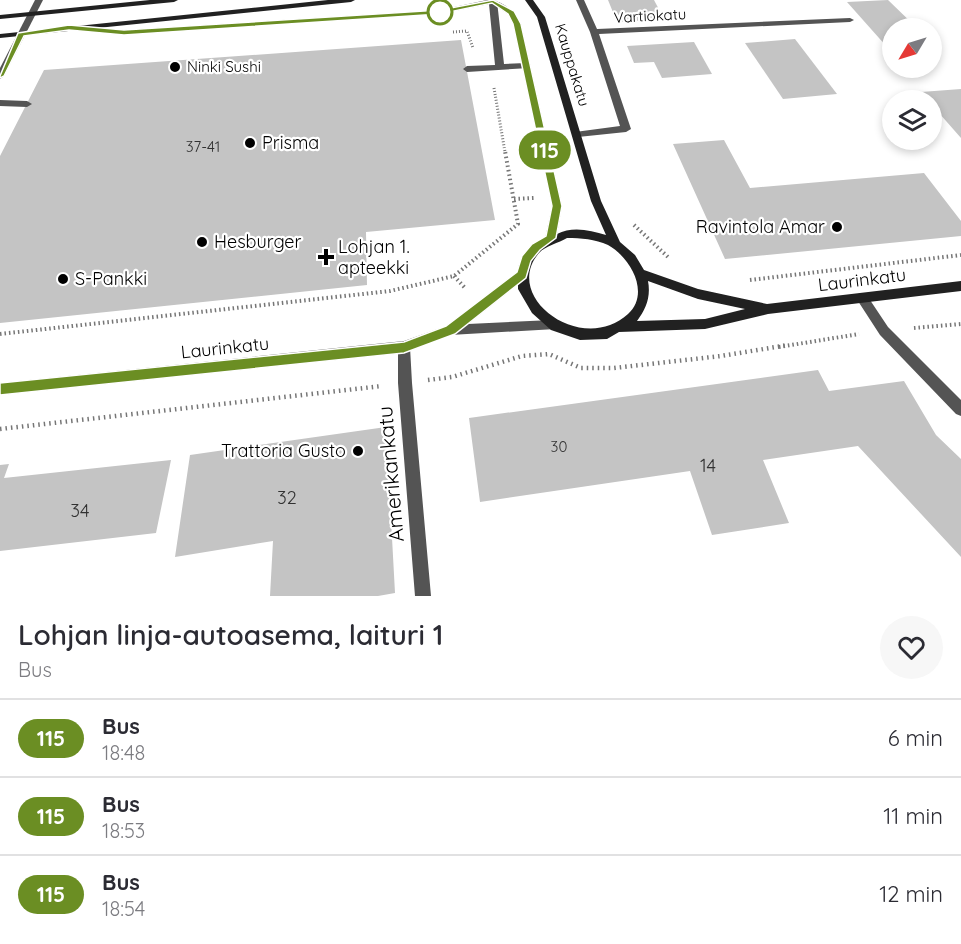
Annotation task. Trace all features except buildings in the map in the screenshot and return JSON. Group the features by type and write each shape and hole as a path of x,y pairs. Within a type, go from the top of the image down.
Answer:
{"main road":[{"path":"0,17 174,0"},
{"path":"0,36 280,4 351,0"},
{"path":"492,0 511,13 517,24 557,206 550,238"},
{"name":"Kauppakatu","path":"529,0 541,17 578,134 596,201 616,245"},
{"path":"566,234 600,237 616,245 635,263 641,274 644,289 641,303 634,316 621,327 605,333 587,335 569,332 552,325 538,315 528,302 523,288 522,274 526,260 536,247 550,238 566,234"},
{"name":"Laurinkatu","path":"641,274 698,294 768,309"},
{"name":"Laurinkatu","path":"621,327 705,324 768,309 961,286"}],"street":[{"path":"0,76 39,0"},
{"path":"69,28 124,32 440,12 492,0 500,67"},
{"path":"578,134 626,129 594,32 580,0"},
{"name":"Vartiokatu","path":"594,32 850,21"},
{"path":"467,69 526,66"},
{"path":"0,104 27,104"},
{"name":"Laurinkatu","path":"450,330 522,274"},
{"path":"862,298 884,331 961,409"},
{"name":"Laurinkatu","path":"0,389 404,347 450,330 552,325"},
{"name":"Amerikankatu","path":"404,347 405,384 423,596"}],"path":[{"path":"0,334 390,291 454,276 518,224 492,76 484,68 467,31 461,32"},
{"path":"740,281 961,255"},
{"path":"0,429 405,384 452,377 522,356 549,354 581,368 615,368 721,356 884,331 961,324"}],"bus line":[{"name":"115","path":"0,76 21,34 69,28 124,32 440,12 493,1 511,13 517,24 557,206 550,238 536,247 526,260 522,274 450,330 404,347 0,389"}],"place":[{"name":"Ninki Sushi","path":"175,67"},
{"name":"Prisma","path":"250,143"},
{"name":"Ravintola Amar","path":"837,227"},
{"name":"Hesburger","path":"202,242"},
{"name":"Lohjan 1. apteekki","path":"326,257"},
{"name":"S-Pankki","path":"63,279"},
{"name":"Trattoria Gusto","path":"358,451"}]}
